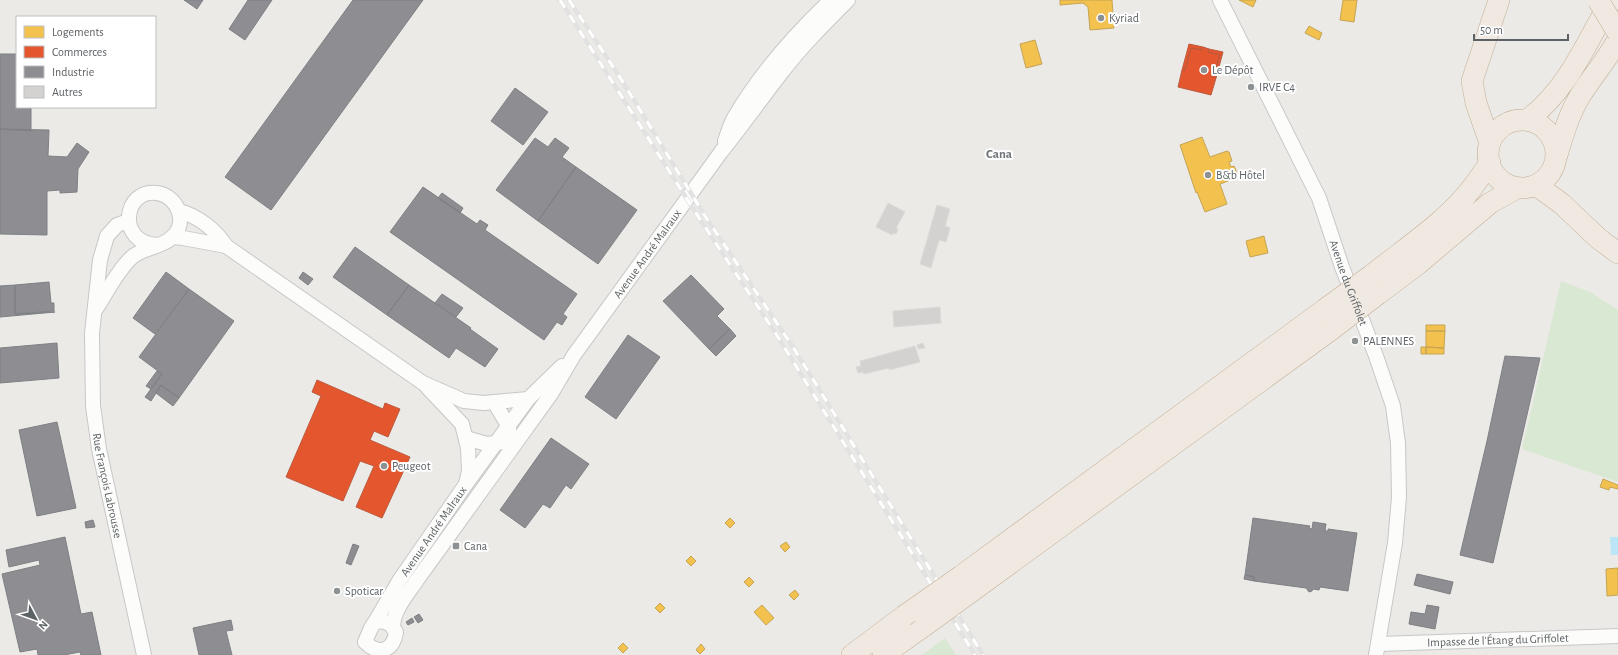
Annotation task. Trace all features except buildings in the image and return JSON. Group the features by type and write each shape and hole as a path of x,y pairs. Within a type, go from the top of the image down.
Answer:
{"highway":[{"path":"1499,0 1472,81 1476,103 1490,153 1492,169 1505,183 1526,186 1562,204 1595,236 1618,253"},
{"path":"1598,0 1618,33"},
{"path":"1527,120 1548,102 1558,90 1572,70 1611,0"},
{"path":"1556,155 1564,131 1579,97 1612,51 1618,39"},
{"path":"883,655 924,626 967,584 1328,320 1378,294 1418,264 1490,203 1548,176 1556,162 1556,155 1555,142 1548,132 1539,124 1527,120 1507,123 1497,132 1490,153 1472,188 1456,206 1372,274 1328,320"},
{"path":"852,655 904,616 967,584"}],"street":[{"name":"Avenue André Malraux","path":"721,152 733,119 772,64 809,20 831,0"},
{"name":"Avenue André Malraux","path":"393,628 393,619 398,608 551,394 574,355 721,152 782,72 818,29 848,0"},
{"name":"Avenue du Griffolet","path":"1220,0 1318,198 1393,406 1398,443 1399,497 1395,543 1377,650"},
{"path":"158,245 149,245 138,239 130,229 128,221 132,204 138,198 146,194 156,193 166,196 174,202 179,211 180,221 178,230 172,238"},
{"path":"179,211 191,214 197,218 219,235 226,246 423,383 464,401 484,403 528,399"},
{"name":"Rue François Labrousse","path":"128,221 117,224 107,236 99,267 92,333 93,406 99,449 144,655"},
{"path":"172,238 183,238 226,246"},
{"name":"Rue François Labrousse","path":"94,313 126,262 132,257 172,238"},
{"name":"Rue François Labrousse","path":"99,267 126,262"},
{"name":"Avenue André Malraux","path":"472,503 486,472 528,399 574,355"},
{"path":"423,383 462,424 468,448 469,471 466,484"},
{"path":"466,438 487,444 505,437 494,402"},
{"name":"Avenue André Malraux","path":"375,622 395,586 466,484 505,437 534,418"},
{"path":"384,621 393,628 396,632 391,648 386,652 379,654 370,649 365,650 365,642 375,622 384,621"},
{"name":"Impasse de l'Étang du Griffolet","path":"1377,650 1618,636"}],"green space":[{"path":"1561,281 1590,292 1618,310 1618,482 1522,449"},
{"path":"945,638 956,655 922,655"}],"water":[{"path":"1610,537 1618,537 1618,555 1611,555"}],"railway":[{"path":"560,0 701,221 778,337 975,655"},
{"path":"569,0 621,79 705,216 793,347 983,655"}],"place":[{"name":"Kyriad","path":"1101,18"},
{"name":"Le Dépôt","path":"1204,70"},
{"name":"IRVE C4","path":"1251,87"},
{"name":"B&b Hôtel","path":"1208,175"},
{"name":"PALENNES","path":"1355,341"},
{"name":"Peugeot","path":"384,466"},
{"name":"Cana","path":"456,546"},
{"name":"Spoticar","path":"337,591"}],"district":[{"name":"Cana","path":"999,153"}]}
